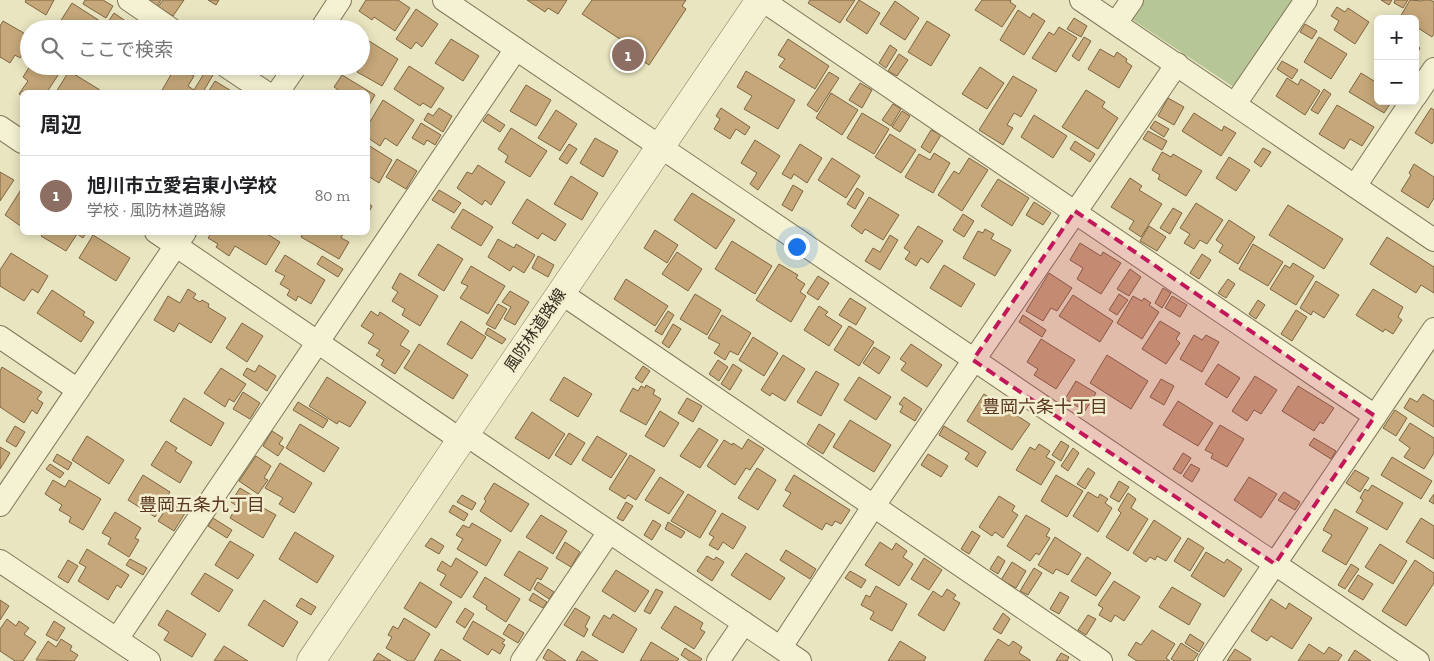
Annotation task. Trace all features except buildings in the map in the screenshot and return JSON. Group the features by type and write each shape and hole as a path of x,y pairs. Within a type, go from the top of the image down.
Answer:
{"street":[{"path":"129,0 158,20"},
{"path":"327,20 340,0"},
{"path":"444,0 1418,661"},
{"path":"761,0 1375,416"},
{"name":"風防林道路線","path":"311,661 761,0"},
{"path":"1082,0 1434,240"},
{"path":"1116,23 1132,0"},
{"path":"1235,104 1306,0"},
{"path":"117,639 516,48"},
{"path":"781,647 873,507 1177,64"},
{"path":"1419,91 1434,69"},
{"path":"240,75 262,90"},
{"path":"279,90 290,75"},
{"path":"1355,186 1409,105"},
{"path":"0,126 20,141"},
{"path":"166,235 180,239 317,342 608,532 800,661"},
{"path":"0,505 180,239"},
{"path":"561,292 1101,661"},
{"path":"1209,661 1434,330"},
{"path":"0,336 78,390"},
{"path":"522,661 608,532"},
{"path":"0,561 149,661"},
{"path":"718,661 744,623"}],"highlighted area":[{"path":"1075,211 1375,416 1275,564 973,360"}],"green space":[{"path":"1143,0 1297,0 1238,90 1130,18"}],"place":[{"name":"旭川市立愛宕東小学校","path":"628,55"}],"district":[{"name":"豊岡六条十丁目","path":"1045,407"},
{"name":"豊岡五条九丁目","path":"202,505"}]}
